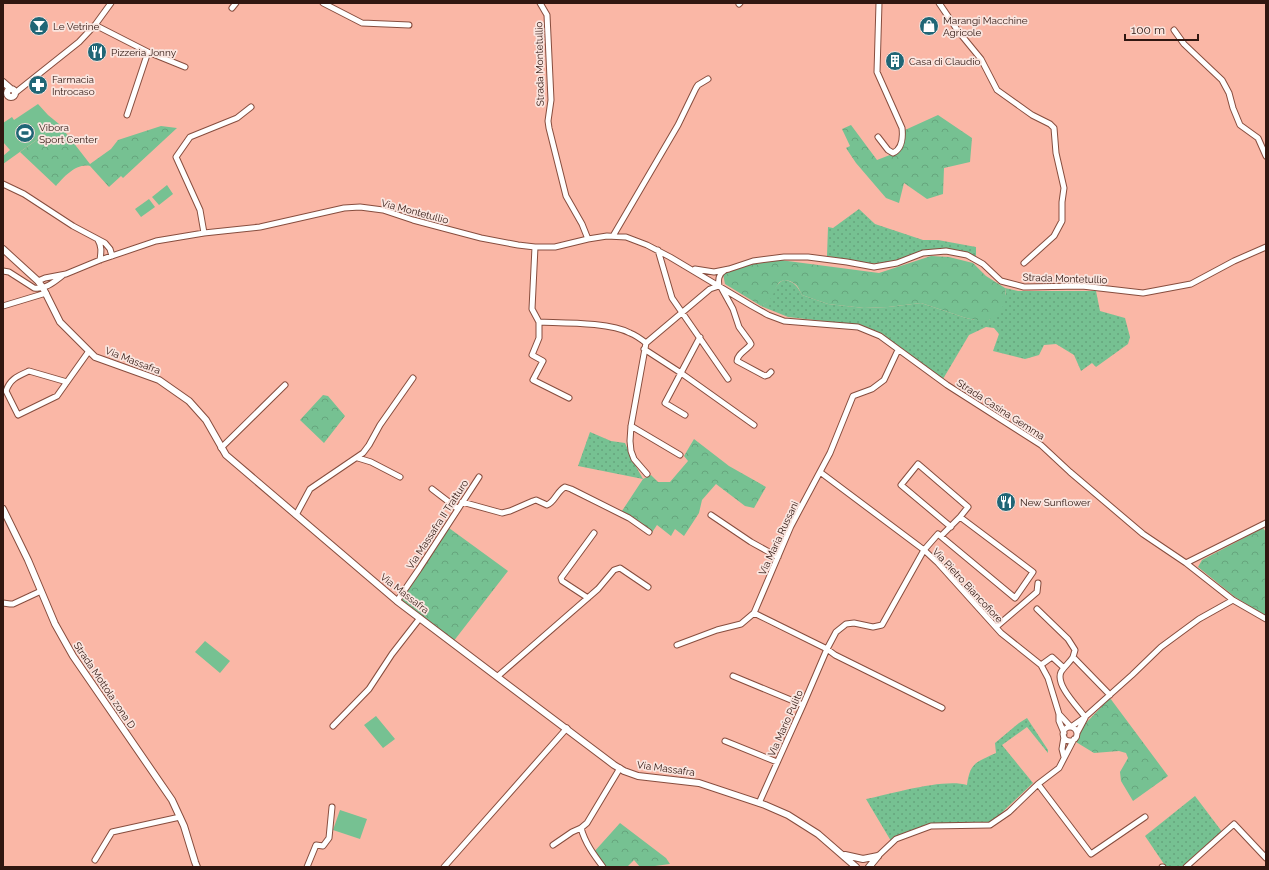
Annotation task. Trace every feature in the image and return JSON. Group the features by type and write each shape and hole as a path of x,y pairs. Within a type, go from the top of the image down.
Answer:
{"main road":[{"path":"3,83 10,94"},
{"name":"Via Massafra","path":"3,249 38,281 60,322 95,357 159,380 189,401 206,420 226,455 296,515 397,601 620,768 638,776 699,783 758,803 788,816 812,830 856,867"},
{"name":"Strada Mottola zona D","path":"3,509 28,560 55,624 73,656 169,795 180,817 197,867"},
{"path":"842,854 859,859 877,858"},
{"path":"869,867 877,858"},
{"path":"874,867 877,858"},
{"path":"859,867 868,859"}],"street":[{"path":"10,94 29,84 80,42 96,25 111,3"},
{"path":"232,8 236,3"},
{"path":"323,3 362,23 409,25"},
{"name":"Strada Montetullio","path":"540,3 547,16 551,100 548,121 549,128 566,196 582,224 588,239"},
{"path":"878,137 888,150 893,153 898,149 902,132 902,128 877,72 879,3"},
{"path":"939,3 958,31 981,59 998,90 1032,115 1050,124 1054,128 1056,153 1064,188 1062,221 1054,236 1024,263"},
{"path":"96,25 148,52 185,67"},
{"path":"1174,30 1184,44 1222,80 1231,98 1233,108 1240,125 1258,138 1266,156"},
{"path":"126,115 148,52"},
{"path":"613,236 678,125 696,88 708,79"},
{"path":"204,233 200,210 176,157 190,137 237,118 251,107"},
{"path":"3,184 24,194 73,226 105,243 110,248 112,256"},
{"name":"Via Montetullio","path":"38,281 66,274 100,260 156,241 204,233 260,227 344,208 360,207 383,210 413,220 481,238 535,247 555,247 588,239 613,236 626,237 658,250 686,266"},
{"path":"97,239 101,251 100,260"},
{"path":"535,247 532,309 539,322 539,338 532,355 543,361 533,380 569,398"},
{"name":"Strada Montetullio","path":"714,272 766,258 784,257 808,257 847,262 874,268 897,263 923,253 946,251 967,255 983,264 1001,281 1024,287 1082,286 1143,293 1191,284 1234,261 1266,248"},
{"path":"658,250 672,298 728,379"},
{"path":"686,266 714,272"},
{"name":"Strada Casina Gemma","path":"686,266 774,318 784,321 858,328 880,336 947,385 1041,445 1070,472 1143,534 1186,563 1233,600 1266,619"},
{"path":"720,287 719,277 725,270"},
{"path":"3,271 9,272 34,288 44,291"},
{"path":"710,289 712,287 710,276 714,272"},
{"path":"714,272 716,274 717,282 733,309 739,327 751,344 738,357 737,361 765,376 771,372"},
{"name":"Via Montetullio","path":"3,306 44,291 66,274"},
{"path":"646,474 634,459 630,441 631,426 646,343 710,289 720,287"},
{"path":"539,322 582,324 619,328 629,332 646,343"},
{"path":"685,415 665,403 700,337"},
{"path":"644,349 754,425"},
{"name":"Via Maria Russani","path":"754,613 792,526 830,453 853,396 872,389 884,380 898,350"},
{"path":"67,382 29,371 15,378 8,385 6,391 18,415 57,396 67,382 89,351"},
{"path":"296,515 310,489 358,458 369,445 380,425 413,378"},
{"path":"221,448 284,385"},
{"path":"631,426 680,455"},
{"path":"358,458 371,462 400,476"},
{"path":"941,536 951,527 968,507 918,464 901,485 951,527"},
{"name":"Via Pietro Biancofiore","path":"820,472 924,550 938,563 1007,638 1041,665 1048,678 1059,714 1059,721 1064,735 1062,749 1064,757"},
{"name":"Via Massafra II Tratturo","path":"397,601 479,478"},
{"path":"462,502 502,513 508,512 536,500 546,505 550,504 560,490 565,487 571,488 629,518 649,532"},
{"path":"432,489 458,508"},
{"path":"711,515 751,542 778,557"},
{"path":"924,550 938,534 1015,598 1033,572 960,517"},
{"path":"1186,563 1266,523"},
{"path":"588,598 562,581 561,578 594,533"},
{"name":"Via Mario Pulito","path":"758,803 836,632 846,624 854,623 873,627 882,625 924,550"},
{"path":"498,676 598,589 614,570 620,568 648,587"},
{"path":"996,627 1037,592 1038,583"},
{"path":"3,603 13,604 41,591"},
{"path":"1074,739 1070,740 1064,735 1065,729 1071,727 1085,717 1161,647 1199,619 1233,600"},
{"path":"1037,609 1068,639 1075,650 1073,657 1061,672 1060,681 1065,691 1085,717"},
{"path":"677,644 716,630 741,624 754,613 942,708"},
{"path":"333,726 368,689 392,654 420,618"},
{"path":"1041,665 1052,657 1064,668"},
{"path":"1073,657 1110,695"},
{"path":"733,676 803,705"},
{"path":"1059,714 1071,727 1076,730 1077,734"},
{"path":"877,858 896,839 931,826 990,824 1009,812 1038,784 1059,768 1085,717"},
{"path":"444,867 567,728"},
{"path":"725,741 777,762"},
{"path":"553,844 587,823 620,768"},
{"path":"1038,784 1091,854 1145,817"},
{"path":"307,867 316,845 323,846 330,838 332,807"},
{"path":"95,860 112,832 180,817"},
{"path":"1186,867 1234,824 1266,858"},
{"path":"581,828 592,852 604,867"}],"green space":[{"name":"Vibora Sport Center","path":"38,104 59,124 3,164 3,156 10,150 3,142 3,123 12,117 14,120"},
{"path":"938,115 972,138 970,162 944,168 943,194 927,199 904,183 899,203 886,198 856,163 846,148 850,146 842,129 851,125 877,160 900,151 905,130"},
{"path":"59,124 90,164 111,149 118,140 161,126 177,128 123,178 121,176 109,187 90,166 75,169 56,186 20,152"},
{"path":"167,185 173,194 159,205 152,197"},
{"path":"149,199 155,207 141,217 135,209"},
{"path":"859,209 875,224 923,240 938,240 976,247 976,259 938,251 888,264 865,263 827,256 828,227 833,228"},
{"path":"931,256 949,257 973,263 986,276 1005,288 1006,294 1003,307 989,320 975,320 921,303 864,308 828,304 802,295 796,285 791,281 786,280 780,282 767,303 761,306 725,284 723,274 742,266 780,260 879,273"},
{"path":"784,280 795,285 802,295 828,304 864,308 921,303 975,320 989,320 1006,294 1005,288 1018,291 1096,291 1100,311 1125,318 1130,337 1128,344 1096,367 1092,363 1081,371 1074,355 1056,344 1044,345 1039,355 1025,359 993,351 999,334 994,328 986,327 969,335 943,379 874,330 849,324 788,317 761,306 768,301 779,283"},
{"path":"323,395 328,396 345,416 324,443 300,420"},
{"path":"590,432 611,441 625,443 643,479 578,466"},
{"path":"694,439 729,466 766,487 754,508 745,506 716,484 702,500 699,513 684,536 675,529 671,536 657,525 651,534 620,514 643,479 651,475 658,482 670,482 688,461 684,456"},
{"path":"449,528 508,571 453,642 399,600"},
{"path":"1263,528 1266,532 1266,616 1235,597 1198,567 1202,560"},
{"path":"205,641 230,661 220,673 195,652"},
{"path":"1110,698 1168,776 1133,801 1121,781 1120,772 1128,758 1126,753 1119,751 1094,753 1076,742 1082,727"},
{"path":"376,716 395,739 383,748 364,725"},
{"path":"1027,718 1048,750 1048,753 1027,727 1002,745 1033,783 994,820 979,826 924,828 891,841 866,799 932,785 957,783 967,785 972,767 979,761 996,753 995,743"},
{"path":"1195,796 1223,833 1184,867 1166,867 1145,836"},
{"path":"340,810 367,819 360,839 333,830"},
{"path":"620,823 666,858 670,864 654,867 640,867 634,860 627,867 604,867 593,853"}],"place":[{"name":"Le Vetrine","path":"39,26"},
{"name":"Marangi Macchine Agricole","path":"929,26"},
{"name":"Pizzeria Jonny","path":"97,52"},
{"name":"Casa di Claudio","path":"895,61"},
{"name":"Farmacia Introcaso","path":"38,85"},
{"name":"Vibora Sport Center","path":"25,133"},
{"name":"New Sunflower","path":"1006,502"}]}
